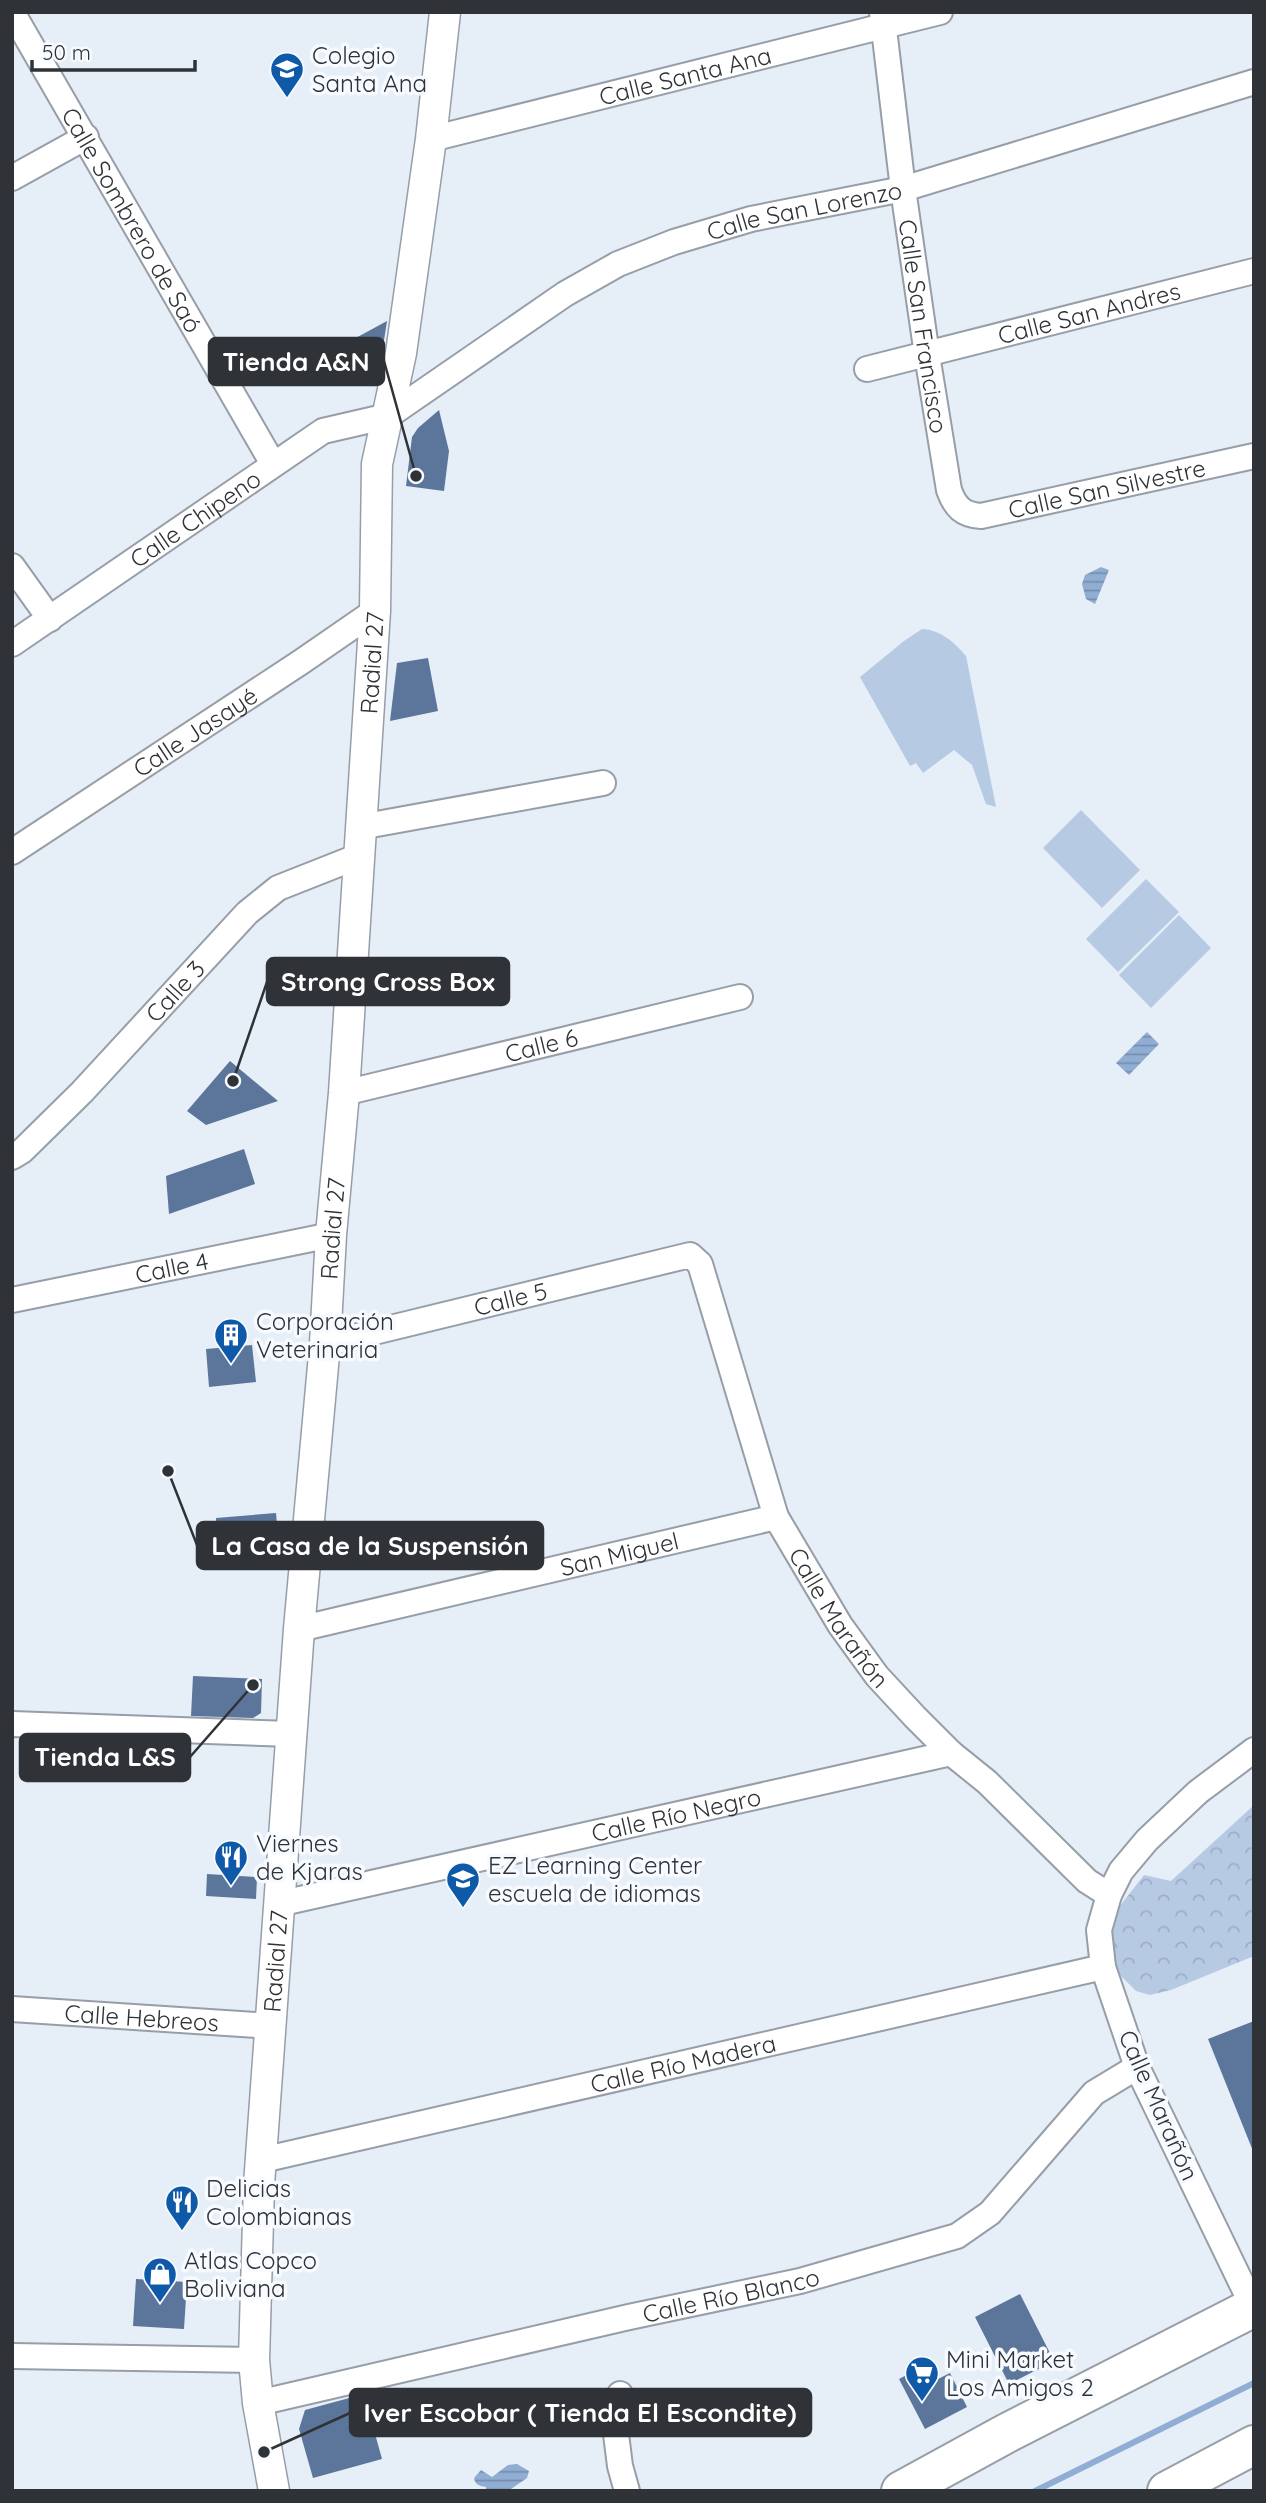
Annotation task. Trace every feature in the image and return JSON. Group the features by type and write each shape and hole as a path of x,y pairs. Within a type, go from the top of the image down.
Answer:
{"highway":[{"path":"901,2491 1007,2433 1254,2307"},
{"path":"1092,2391 1254,2335"},
{"path":"1167,2491 1254,2445"}],"street":[{"name":"Calle Sombrero de Saó","path":"12,12 273,464"},
{"name":"Radial 27","path":"274,2491 257,2403 254,2360 259,2185 299,1629 344,1093 375,611 377,464 401,353 431,139 445,12"},
{"name":"Calle Santa Ana","path":"431,139 883,19 940,12"},
{"name":"Calle San Francisco","path":"883,19 903,189 927,355 950,490 953,501 961,511"},
{"name":"Calle San Lorenzo","path":"388,416 565,294 618,264 674,242 751,219 903,189 1254,82"},
{"path":"12,178 86,137"},
{"name":"Calle San Andres","path":"867,369 1254,271"},
{"name":"Calle Chipeno","path":"12,644 323,431 388,416"},
{"name":"Calle San Silvestre","path":"961,511 971,516 981,516 1254,456"},
{"path":"12,566 50,619"},
{"name":"Calle Jasayé","path":"12,852 375,611"},
{"name":"Calle 3","path":"12,1157 22,1152 82,1092 247,913 278,888 360,842 603,783"},
{"name":"Calle 6","path":"344,1093 740,997"},
{"name":"Calle 4","path":"12,1300 331,1235"},
{"name":"Calle 5","path":"325,1344 690,1255 695,1258"},
{"name":"Calle Marañón","path":"695,1258 700,1265 776,1517 840,1625 877,1676 951,1753 987,1782 1087,1881 1109,1895"},
{"name":"San Miguel","path":"299,1629 776,1517"},
{"path":"12,1724 291,1734"},
{"name":"Calle Marañón","path":"1254,1750 1198,1792 1147,1840 1121,1871 1109,1895 1098,1930 1103,1967 1138,2067 1254,2307"},
{"name":"Calle Río Negro","path":"278,1904 951,1753"},
{"name":"Calle Río Madera","path":"262,2160 1103,1967"},
{"name":"Calle Hebreos","path":"12,2009 271,2026"},
{"name":"Calle Río Blanco","path":"257,2403 616,2320 800,2281 957,2236 990,2213 1094,2093 1138,2067"},
{"path":"12,2356 254,2360"},
{"path":"620,2394 614,2418 626,2491"}],"green space":[{"path":"922,629 947,638 966,656 996,807 986,804 972,765 954,750 923,773 916,763 910,766 860,677"},
{"path":"1081,810 1140,870 1102,908 1043,848"},
{"path":"1146,879 1179,912 1118,972 1086,939"},
{"path":"1179,915 1211,948 1151,1008 1119,975"},
{"path":"1254,1805 1254,1956 1171,1990 1150,1995 1136,1991 1117,1972 1112,1973 1107,1929 1112,1916 1144,1875 1171,1881"}],"shaded area":[{"path":"1101,567 1109,570 1095,604 1086,599 1082,584 1085,575"},
{"path":"1147,1032 1159,1044 1129,1075 1116,1063"},
{"path":"517,2464 529,2471 527,2478 508,2491 486,2491 486,2487 478,2485 474,2478 481,2470 492,2477 508,2465"}],"building":[{"path":"387,321 380,366 369,372 352,340"},
{"path":"439,410 449,451 444,491 406,486 412,437 418,428"},
{"path":"428,658 438,711 390,721 397,663"},
{"path":"230,1061 278,1101 206,1125 187,1111"},
{"path":"244,1149 255,1184 169,1214 166,1176"},
{"name":"Corporación Veterinaria","path":"252,1345 256,1382 209,1387 206,1349"},
{"path":"276,1513 279,1546 218,1551 216,1518"},
{"path":"193,1676 262,1679 261,1713 253,1718 191,1716"},
{"name":"Viernes de Kjaras","path":"207,1874 257,1877 256,1899 206,1896"},
{"path":"1254,2021 1254,2151 1253,2151 1208,2039"},
{"name":"Atlas Copco Boliviana","path":"136,2279 187,2282 184,2329 133,2326"},
{"path":"1020,2294 1054,2361 1009,2384 975,2317"},
{"path":"916,2370 924,2386 950,2373 967,2407 925,2429 899,2379"},
{"path":"364,2394 382,2459 313,2478 299,2429 305,2410"}],"waterway":[{"path":"1035,2491 1254,2383"}],"place":[{"name":"Colegio Santa Ana","path":"287,99"},
{"name":"Tienda A&N","path":"416,476"},
{"name":"Strong Cross Box","path":"233,1081"},
{"name":"Corporación Veterinaria","path":"231,1365"},
{"name":"La Casa de la Suspensión","path":"168,1471"},
{"name":"Tienda L&S","path":"253,1685"},
{"name":"Viernes de Kjaras","path":"231,1887"},
{"name":"EZ Learning Center escuela de idiomas","path":"463,1909"},
{"name":"Delicias Colombianas","path":"182,2232"},
{"name":"Atlas Copco Boliviana","path":"160,2304"},
{"name":"Mini Market Los Amigos 2","path":"922,2403"},
{"name":"Iver Escobar ( Tienda El Escondite)","path":"264,2452"}]}
